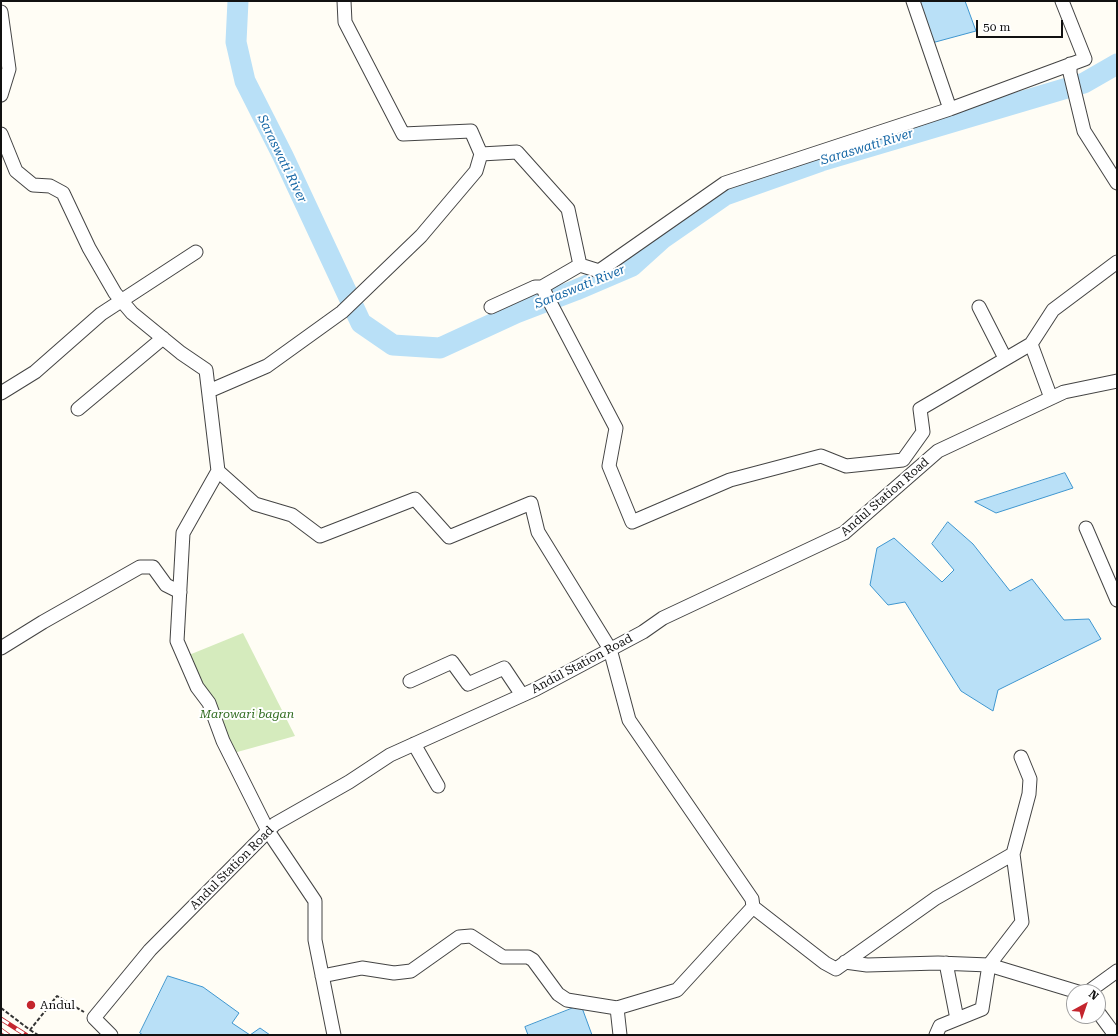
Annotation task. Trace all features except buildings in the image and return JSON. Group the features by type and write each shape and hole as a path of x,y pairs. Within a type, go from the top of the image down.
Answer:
{"street":[{"path":"209,391 267,366 342,312 421,236 476,171 481,154 472,131 403,134 345,22 344,1"},
{"path":"913,1 950,109"},
{"path":"491,307 535,287 542,287 580,265 599,271 725,183 1070,69 1085,59 1062,1"},
{"path":"1,12 9,70 1,95"},
{"path":"1070,69 1084,131 1117,183"},
{"path":"1,134 16,171 33,185 50,186 63,193 89,248 115,293 122,302 132,313 206,370 218,470 183,533 177,641 197,687 209,703 223,741 268,831 315,902 315,940 334,1035"},
{"path":"481,154 517,152 522,157 568,209 580,265"},
{"path":"1,393 35,372 101,314 122,302 196,252"},
{"path":"542,287 616,428 609,466 632,522 730,480 821,456 846,466 903,460 923,432 920,409 1031,344 1053,310 1117,262"},
{"path":"980,308 1005,358"},
{"path":"78,409 163,338"},
{"path":"1031,344 1051,398"},
{"name":"Andul Station Road","path":"94,1018 150,950 275,824 348,782 390,755 522,696 610,649 663,618 844,533 938,451 1064,392 1117,381"},
{"path":"218,470 255,504 292,515 320,536 415,499 449,537 531,503 538,532 610,649 629,720 752,898 753,907 825,963 836,969 936,898 1013,854"},
{"path":"1086,528 1117,600"},
{"path":"1,648 43,622 140,567 153,567 166,585 180,592"},
{"path":"410,680 452,662 468,684 504,668 522,696"},
{"path":"414,744 438,786"},
{"path":"936,1035 940,1026 982,1009 989,965 1022,922 1013,854 1029,794 1030,779 1021,757"},
{"path":"322,976 362,968 394,973 411,970 460,937 471,936 503,957 528,957 533,960 558,994 567,1000 617,1008 677,990 753,907"},
{"path":"845,962 867,965 946,963 989,965 1066,988"},
{"path":"946,963 957,1019"},
{"path":"1100,984 1117,972"},
{"path":"617,1008 620,1035"},
{"path":"94,1018 111,1035"},
{"path":"1106,1023 1115,1035"}],"path":[{"path":"30,1030 57,996 94,1018"},
{"path":"1,1008 38,1035"}],"green space":[{"name":"Marowari bagan","path":"243,633 295,736 230,754 184,657"}],"water":[{"path":"917,1 965,1 976,31 928,44"},
{"path":"1065,473 1073,488 996,513 975,502"},
{"path":"948,522 973,544 1010,591 1032,579 1064,620 1089,619 1101,639 998,690 993,711 961,691 905,602 888,605 870,585 877,548 894,538 942,582 954,570 932,544"},
{"path":"168,976 203,987 239,1013 232,1023 250,1035 143,1035 140,1033"},
{"path":"581,1005 592,1035 528,1035 525,1027"},
{"path":"260,1028 270,1035 250,1035"}],"waterway":[{"name":"Saraswati River","path":"238,1 236,42 245,81 283,156 361,323 393,345 440,348 516,313 576,290 632,266 663,238 725,195 821,161 1084,83 1117,64"}],"railway":[{"path":"1,1019 26,1035"},
{"path":"1,1030 8,1035"}],"place":[{"name":"Andul","path":"31,1005"}]}
